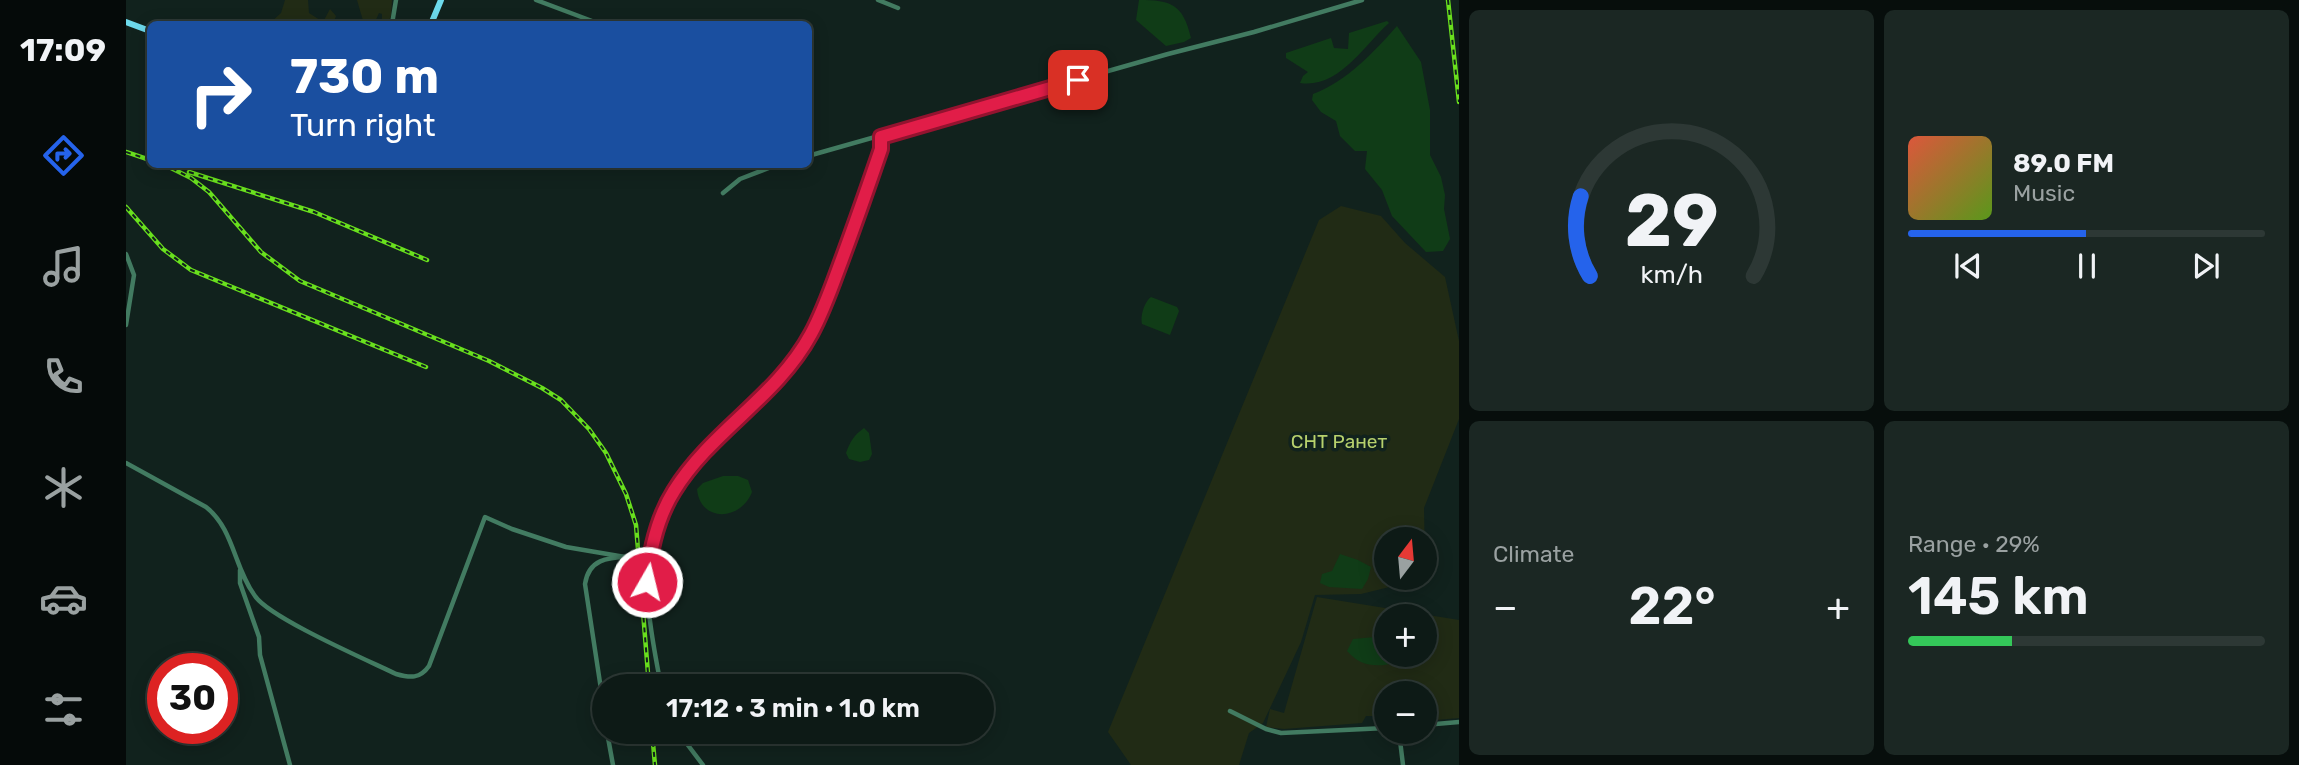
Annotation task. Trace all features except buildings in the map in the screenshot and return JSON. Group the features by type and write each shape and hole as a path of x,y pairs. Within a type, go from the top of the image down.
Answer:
{"main road":[{"path":"432,21 441,0"},
{"path":"126,22 147,30"}],"street":[{"path":"392,21 396,0"},
{"path":"536,0 592,21"},
{"path":"878,0 898,8"},
{"path":"812,155 1362,0"},
{"path":"659,674 647,582 650,554 663,511 675,489 725,432 773,387 811,335 857,220 881,149 881,137"},
{"path":"723,193 740,179 769,168"},
{"path":"126,254 134,275 126,325"},
{"path":"126,463 206,507 217,516 256,599 270,609 396,674 408,677 419,676 429,666 485,517 566,547 625,557"},
{"path":"599,674 585,584 587,573 591,566 602,561 650,554"},
{"path":"239,566 240,583 259,637 260,655 290,765"},
{"path":"1230,711 1280,733 1374,729"},
{"path":"1437,724 1459,722"},
{"path":"609,744 613,765"},
{"path":"687,744 703,765"},
{"path":"1400,744 1403,765"}],"green space":[{"path":"285,0 308,0 309,13 321,21 272,21 281,13"},
{"path":"357,0 392,0 388,21 382,21 382,14 379,13 375,21 363,21"},
{"path":"330,9 336,16 334,21 324,21"},
{"name":"СНТ Ранет","path":"1341,206 1381,216 1405,243 1445,277 1459,341 1459,419 1424,508 1424,527 1374,527 1374,590 1377,590 1361,594 1315,595 1301,642 1263,723 1249,733 1239,765 1131,765 1108,732 1319,220"},
{"path":"1317,597 1374,606 1374,667 1437,667 1437,616 1459,620 1459,718 1437,720 1437,681 1374,681 1374,716 1366,716 1362,723 1284,729 1266,727 1270,709 1284,713"}],"shaded area":[{"path":"1139,0 1160,1 1174,6 1184,18 1191,38 1166,46 1136,20"},
{"path":"1387,21 1389,23 1350,64 1327,79 1300,83 1308,72 1286,58 1286,53 1331,38 1334,48 1348,49 1349,33"},
{"path":"1397,26 1421,62 1430,110 1430,155 1441,177 1445,195 1444,209 1450,239 1443,251 1426,252 1392,216 1382,190 1365,169 1367,151 1355,151 1340,136 1336,121 1321,112 1312,100 1313,94 1337,82 1359,65"},
{"path":"1151,297 1177,307 1179,311 1170,335 1142,324 1143,310"},
{"path":"864,428 869,433 872,454 869,460 860,462 849,459 846,453 849,445"},
{"path":"723,476 738,476 748,480 752,492 747,502 739,509 731,513 713,513 705,508 697,489 703,483"},
{"path":"1340,554 1371,567 1362,589 1329,587 1320,583 1322,574 1332,571"},
{"path":"1374,637 1374,665 1359,661 1347,651 1353,639"}],"railway":[{"path":"1448,0 1459,102"},
{"path":"126,152 147,159"},
{"path":"171,168 191,178 209,192 261,252 300,281 489,361 542,388 561,400 589,429 606,453 626,494 636,525 648,674"},
{"path":"189,172 314,212 427,260"},
{"path":"126,207 163,249 191,270 426,367"},
{"path":"653,744 655,765"}],"route":[{"path":"647,582 650,554 657,528 675,489 713,444 773,387 811,335 857,220 881,149 881,137 1078,80"}]}
